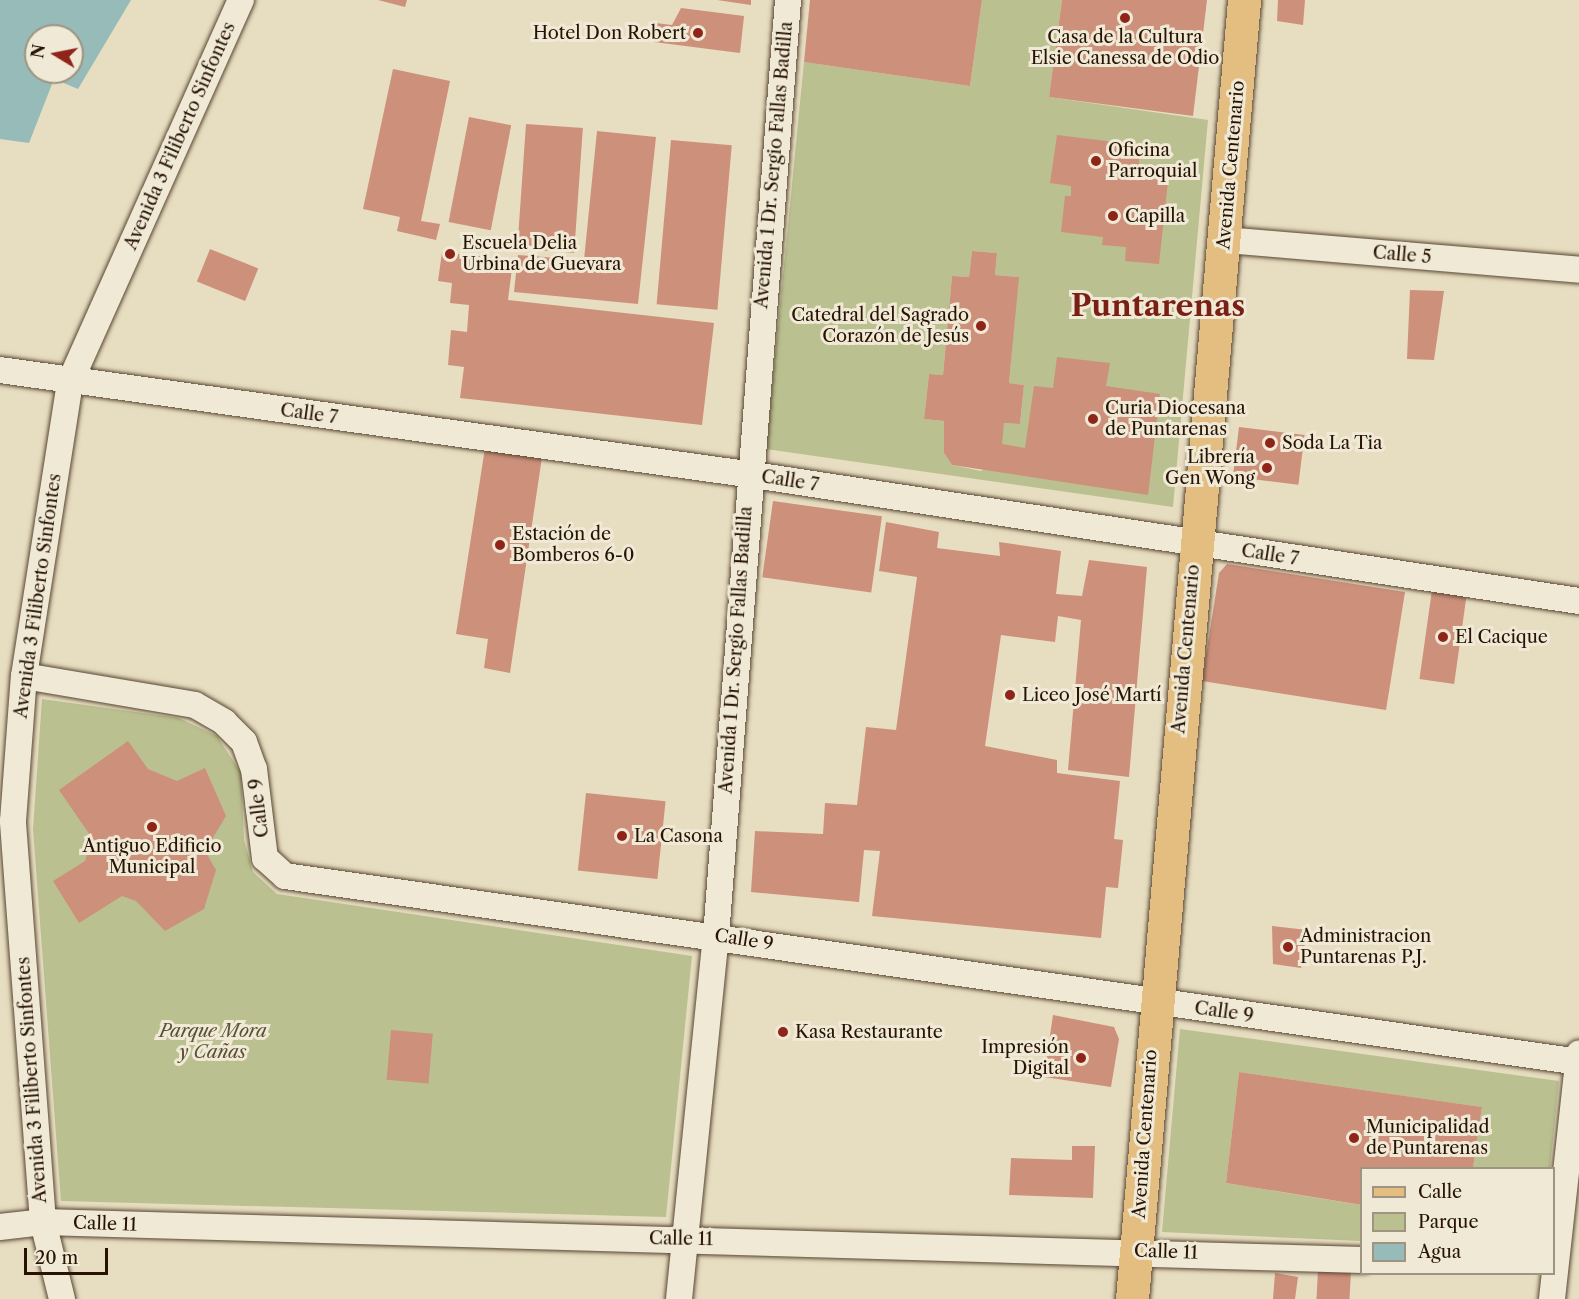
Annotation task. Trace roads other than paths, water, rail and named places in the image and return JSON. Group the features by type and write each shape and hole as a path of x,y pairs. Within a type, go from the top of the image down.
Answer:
{"main road":[{"name":"Avenida Centenario","path":"1132,1299 1155,1002 1195,544 1225,240 1244,0"}],"street":[{"name":"Avenida 3 Filiberto Sinfontes","path":"62,1299 43,1222 7,820 24,676 70,382 241,0"},
{"name":"Avenida 1 Dr. Sergio Fallas Badilla","path":"679,1299 716,936 747,474 788,0"},
{"name":"Calle 5","path":"1225,240 1579,270"},
{"name":"Calle 7","path":"0,370 70,382 747,474 1579,601"},
{"name":"Calle 9","path":"24,676 195,705 224,722 244,742 254,769 265,858 285,876 716,936 1155,1002 1579,1059"},
{"path":"1555,1268 1579,1059"},
{"name":"Calle 11","path":"0,1227 43,1222 1136,1251 1360,1260"},
{"path":"1552,1299 1554,1275"}],"water":[{"path":"0,0 131,0 84,79 84,24 24,24 24,84 52,84 29,143 0,139"},
{"path":"66,84 81,84 78,89"}],"place":[{"name":"Casa de la Cultura Elsie Canessa de Odio","path":"1125,18"},
{"name":"Hotel Don Robert","path":"698,33"},
{"name":"Oficina Parroquial","path":"1096,161"},
{"name":"Capilla","path":"1113,216"},
{"name":"Escuela Delia Urbina de Guevara","path":"450,254"},
{"name":"Catedral del Sagrado Corazón de Jesús","path":"981,326"},
{"name":"Curia Diocesana de Puntarenas","path":"1093,419"},
{"name":"Soda La Tia","path":"1270,443"},
{"name":"Librería Gen Wong","path":"1267,468"},
{"name":"Estación de Bomberos 6-0","path":"500,545"},
{"name":"El Cacique","path":"1443,637"},
{"name":"Liceo José Martí","path":"1010,695"},
{"name":"Antiguo Edificio Municipal","path":"152,827"},
{"name":"La Casona","path":"622,836"},
{"name":"Administracion Puntarenas P.J.","path":"1288,947"},
{"name":"Kasa Restaurante","path":"783,1032"},
{"name":"Impresión Digital","path":"1081,1058"},
{"name":"Municipalidad de Puntarenas","path":"1354,1138"}],"district":[{"name":"Puntarenas","path":"1158,306"}],"park label":[{"name":"Parque Mora y Cañas","path":"213,1042"}]}
